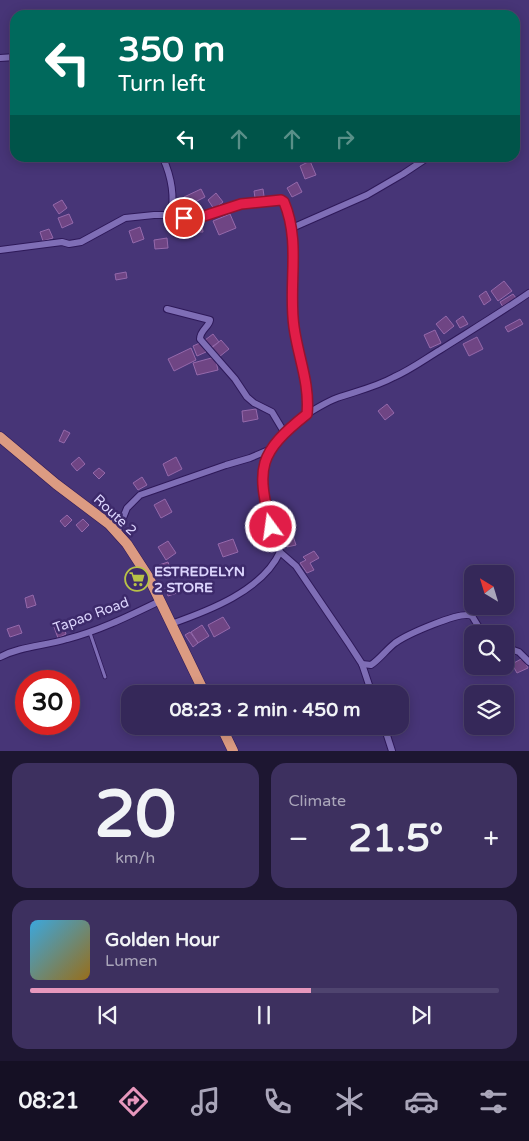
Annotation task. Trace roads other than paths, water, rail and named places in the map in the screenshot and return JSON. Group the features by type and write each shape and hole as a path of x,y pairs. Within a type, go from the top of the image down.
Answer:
{"highway":[{"name":"Route 2","path":"0,437 56,484 94,511 127,544 140,563 160,601 201,685"},
{"path":"225,735 233,751"}],"street":[{"path":"164,162 173,192 172,215"},
{"path":"292,228 367,195 421,162"},
{"path":"0,250 62,242 69,244 82,242 125,218 154,215 172,215 184,218 201,217 241,204 281,200 284,202 292,228 294,244 292,303 294,328 306,379 307,414"},
{"path":"369,685 362,664 296,566 280,552 271,527 262,490 265,461 284,432 307,414 336,398 395,377 529,293"},
{"path":"167,309 210,320 209,325 202,330 200,339 235,379 247,397 254,403 272,412 284,432"},
{"path":"117,532 127,508 140,495 250,458 272,448"},
{"path":"171,624 205,612 236,596 258,579 277,560 280,552"},
{"name":"Tapao Road","path":"0,657 90,632 160,601"},
{"path":"362,664 371,665 394,644 437,623 465,614 472,616 478,625"},
{"path":"514,650 519,652 529,662"},
{"path":"387,735 392,751"}],"lane":[{"path":"90,632 106,677"}],"place":[{"name":"ESTREDELYN 2 STORE","path":"137,579"}]}
